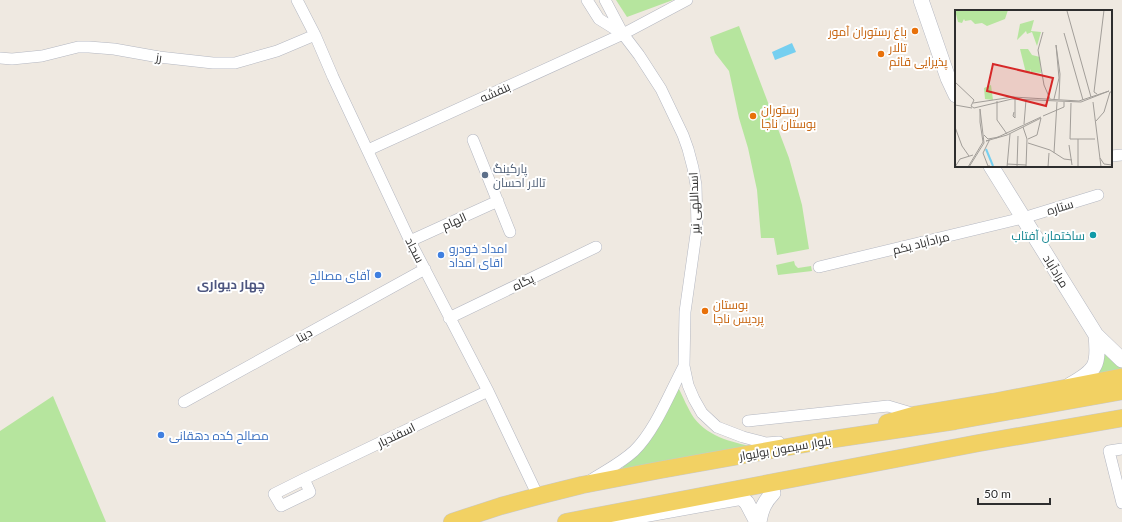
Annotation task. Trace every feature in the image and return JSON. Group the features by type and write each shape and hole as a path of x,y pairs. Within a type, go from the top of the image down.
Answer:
{"main road":[{"path":"827,440 915,415 1122,377"},
{"name":"بلوار سیمون بولیوار","path":"452,522 538,496 660,470 827,440 955,421 1122,390"},
{"path":"566,522 738,494 979,443 1122,418"},
{"path":"738,494 773,493 931,462 979,443"}],"street":[{"name":"سجاد","path":"297,0 315,35 332,77 410,241 488,391 538,496"},
{"name":"اسداللهی نیر","path":"587,0 599,19 623,34"},
{"name":"اسداللهی نیر","path":"605,0 623,34 639,55 661,89 683,135 693,168 696,185 697,227 685,312 684,366 688,384 702,414 717,427 743,437 766,443 827,440"},
{"name":"بنفشه","path":"368,150 623,34 687,0"},
{"path":"921,0 948,78 955,93"},
{"name":"رز","path":"0,58 12,60 42,56 78,47 88,47 114,49 213,63 235,63 277,51 315,35"},
{"path":"473,140 510,232"},
{"path":"1112,156 1122,155"},
{"name":"مرادآباد","path":"992,167 1096,335 1122,360"},
{"name":"ستاره","path":"1023,218 1098,195"},
{"name":"الهام","path":"410,241 498,201"},
{"name":"مرادآباد یکم","path":"819,267 1023,218"},
{"name":"پگاه","path":"450,318 596,247"},
{"name":"دینا","path":"184,402 425,269"},
{"path":"1065,388 1085,377 1094,367 1097,358 1096,335"},
{"name":"اسداللهی نیر","path":"582,486 622,461 635,450 647,435 684,366"},
{"name":"اسفندیار","path":"304,479 488,391"},
{"path":"748,422 888,406 915,415"},
{"path":"1122,449 1109,451 1122,503"},
{"path":"758,522 767,498 773,493"},
{"path":"616,522 738,494 747,503 758,522"}],"green space":[{"path":"616,0 673,0 627,17"},
{"path":"739,26 789,158 802,205 809,249 777,255 774,238 761,238 757,190 729,71 715,53 710,37"},
{"path":"794,261 798,268 811,266 812,271 778,275 776,265"},
{"path":"1103,347 1122,363 1122,373 1094,375"},
{"path":"678,387 694,418 700,425 723,439 758,448 605,476 622,468 634,457"},
{"path":"53,396 106,522 0,522 0,431"}],"water":[{"path":"792,43 796,52 775,60 772,52"}],"place":[{"name":"باغ رستوران آمور","path":"915,31"},
{"name":"تالار پذیرایی قائم","path":"881,54"},
{"name":"رستوران بوستان ناجا","path":"753,116"},
{"name":"پارکینگ تالار احسان","path":"485,175"},
{"name":"ساختمان آفتاب","path":"1093,235"},
{"name":"امداد خودرو اقای امداد","path":"441,255"},
{"name":"آقای مصالح","path":"378,275"},
{"name":"بوستان پردیس ناجا","path":"705,311"},
{"name":"مصالح کده دهقانی","path":"161,435"}],"district":[{"name":"چهار دیواری","path":"231,284"}]}
